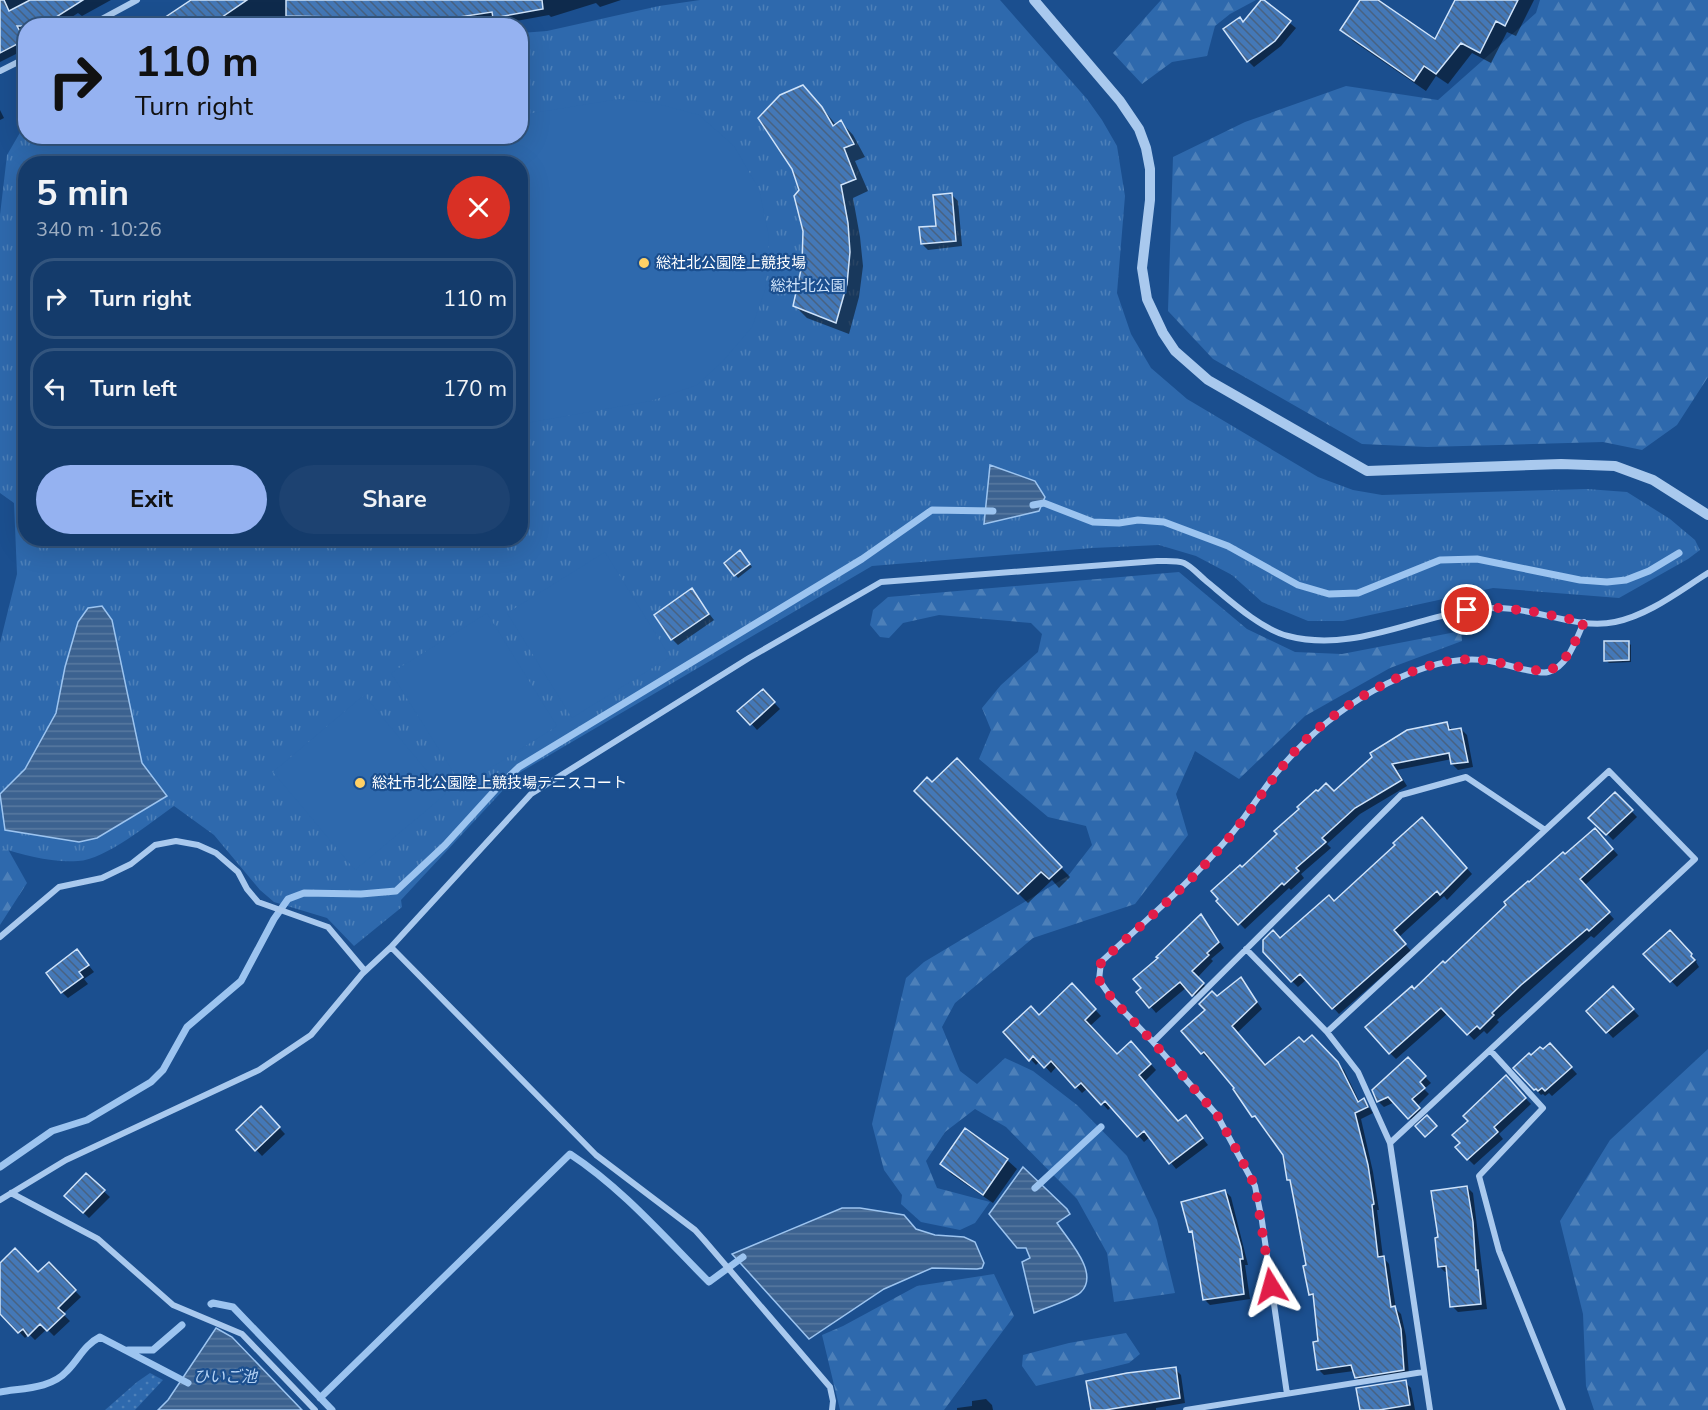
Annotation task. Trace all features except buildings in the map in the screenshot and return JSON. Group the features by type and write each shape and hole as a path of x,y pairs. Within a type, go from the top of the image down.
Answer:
{"street":[{"path":"104,18 137,0"},
{"path":"1034,0 1113,93 1139,129 1150,169 1150,200 1142,268 1147,298 1163,333 1175,351 1208,380 1367,471 1561,464 1615,466 1653,480 1708,515"},
{"path":"0,71 18,62"},
{"path":"0,1200 66,1161 259,1070 311,1035 365,971 391,947 531,794 749,658 881,582 1157,561 1184,563 1250,616 1286,636 1319,642 1364,637 1467,610 1499,608 1530,611 1584,622 1614,622 1639,615 1708,573"},
{"path":"1287,1394 1255,1186 1217,1115 1113,1000 1099,980 1101,962 1194,875 1229,838 1298,747 1327,721 1364,696 1418,669 1456,660 1487,660 1547,672 1562,664 1573,647 1584,622"},
{"path":"1327,1032 1609,771 1695,860 1390,1143"},
{"path":"1153,1042 1401,795 1466,777 1545,830"},
{"path":"0,938 59,887 102,878 131,864 155,845 176,841 198,845 216,853 238,872 247,889 258,902 328,927 365,971"},
{"path":"391,947 596,1155 695,1230 830,1387 832,1410"},
{"path":"1246,949 1327,1032 1358,1072 1390,1143 1430,1410"},
{"path":"1490,1050 1543,1108 1479,1176 1499,1251 1563,1410"},
{"path":"11,1192 98,1239 173,1305 242,1334 315,1410"},
{"path":"1186,1410 1423,1372"}],"green space":[{"name":"総社北公園","path":"700,0 1000,0 1087,99 1117,146 1125,196 1117,293 1131,334 1151,368 1187,399 1318,477 1353,490 1382,495 1587,489 1627,492 1670,519 1695,540 1700,550 1619,598 1493,588 1343,621 1308,621 1262,602 1232,575 1196,556 1159,545 1092,548 872,566 519,773 401,900 402,907 354,946 327,918 274,902 260,890 214,835 174,806 128,839 89,859 48,860 0,848 0,643 17,574 14,503 0,493 0,215 7,155 18,136 18,144 528,144 528,32 547,31 659,6"},
{"path":"1161,0 1256,0 1230,14 1215,26 1207,56 1172,62 1142,84 1113,53"},
{"path":"1540,0 1708,0 1708,377 1677,425 1642,450 1603,442 1427,447 1362,444 1213,359 1168,311 1173,157 1245,122 1346,86 1438,100 1536,13"},
{"name":"総社北公園陸上競技場","path":"619,99 654,103 699,115 734,146 759,189 769,237 765,290 752,327 723,361 697,385 651,401 528,423 528,156 280,156 347,144 528,144 528,114"},
{"path":"605,552 670,657 572,718 507,613"},
{"path":"1179,572 1247,629 1295,652 1342,654 1461,631 1462,641 1390,668 1305,716 1239,779 1195,751 1176,794 1188,835 1135,904 1033,938 955,1003 942,1027 960,1071 977,1084 1005,1058 1033,1071 1077,1105 1127,1156 1157,1220 1175,1293 1114,1302 1107,1253 1077,1199 1006,1127 975,1109 945,1132 926,1161 937,1188 990,1202 975,1223 960,1230 921,1222 901,1204 902,1195 884,1170 872,1124 906,978 924,962 1068,876 1092,845 1086,826 1048,817 979,759 991,730 982,708 1001,685 1038,652 1042,634 1031,623 939,615 903,623 889,638 880,637 870,625 873,610 888,597"},
{"name":"総社市北公園陸上競技場テニスコート","path":"487,613 557,726 462,786 391,673"},
{"name":"総社市北公園陸上競技場テニスコート","path":"364,695 446,794 355,870 273,772"},
{"path":"0,835 27,883 0,925"},
{"path":"1708,1049 1708,1410 1594,1410 1586,1386 1583,1314 1560,1221 1610,1140"},
{"path":"994,1274 1014,1316 944,1410 840,1410 822,1335 917,1286"},
{"path":"1126,1333 1140,1354 1129,1363 1036,1386 1022,1366 1023,1355 1069,1343"},
{"path":"150,1373 163,1380 135,1410 105,1410 137,1382"}],"water":[{"path":"990,465 1035,481 1045,497 1039,511 984,524"},
{"path":"102,606 112,620 142,763 167,796 97,838 79,842 5,830 0,794 25,769 56,713 65,667 78,622 88,608"},
{"path":"1023,1167 1070,1214 1057,1223 1080,1257 1087,1276 1086,1284 1078,1295 1034,1313 1022,1262 1030,1258 1026,1248 1017,1248 989,1214"},
{"path":"842,1208 860,1208 904,1215 916,1229 935,1235 964,1237 975,1242 984,1263 982,1268 932,1268 884,1289 809,1339 732,1254"},
{"name":"ひいご池","path":"216,1328 232,1337 302,1410 158,1410 168,1400"}],"waterway":[{"path":"1033,505 1044,503 1093,522 1119,523 1138,520 1164,522 1228,546 1298,585 1329,594 1358,593 1440,560 1477,559 1580,580 1607,582 1626,580 1649,571 1679,553"},
{"path":"0,1167 52,1131 87,1120 151,1082 163,1070 187,1027 241,981 274,919 288,899 304,893 361,894 396,891 445,845 519,767 862,559 932,510 993,511"},
{"path":"1035,1188 1101,1127"},
{"path":"320,1398 570,1154 625,1198 709,1282 743,1257"},
{"path":"211,1304 233,1307 332,1410"},
{"path":"128,1350 153,1350 182,1325"},
{"path":"0,1392 36,1387 53,1381 67,1371 86,1348 100,1337 188,1383"}],"place":[{"name":"総社北公園陸上競技場","path":"644,263"},
{"name":"総社市北公園陸上競技場テニスコート","path":"360,783"}],"route":[{"path":"1271,1286 1255,1186 1237,1151 1217,1115 1113,1000 1099,980 1101,962 1194,875 1229,838 1298,747 1327,721 1373,690 1418,669 1456,660 1487,660 1547,672 1562,664 1573,647 1584,622 1530,611 1499,608 1467,610"}]}
